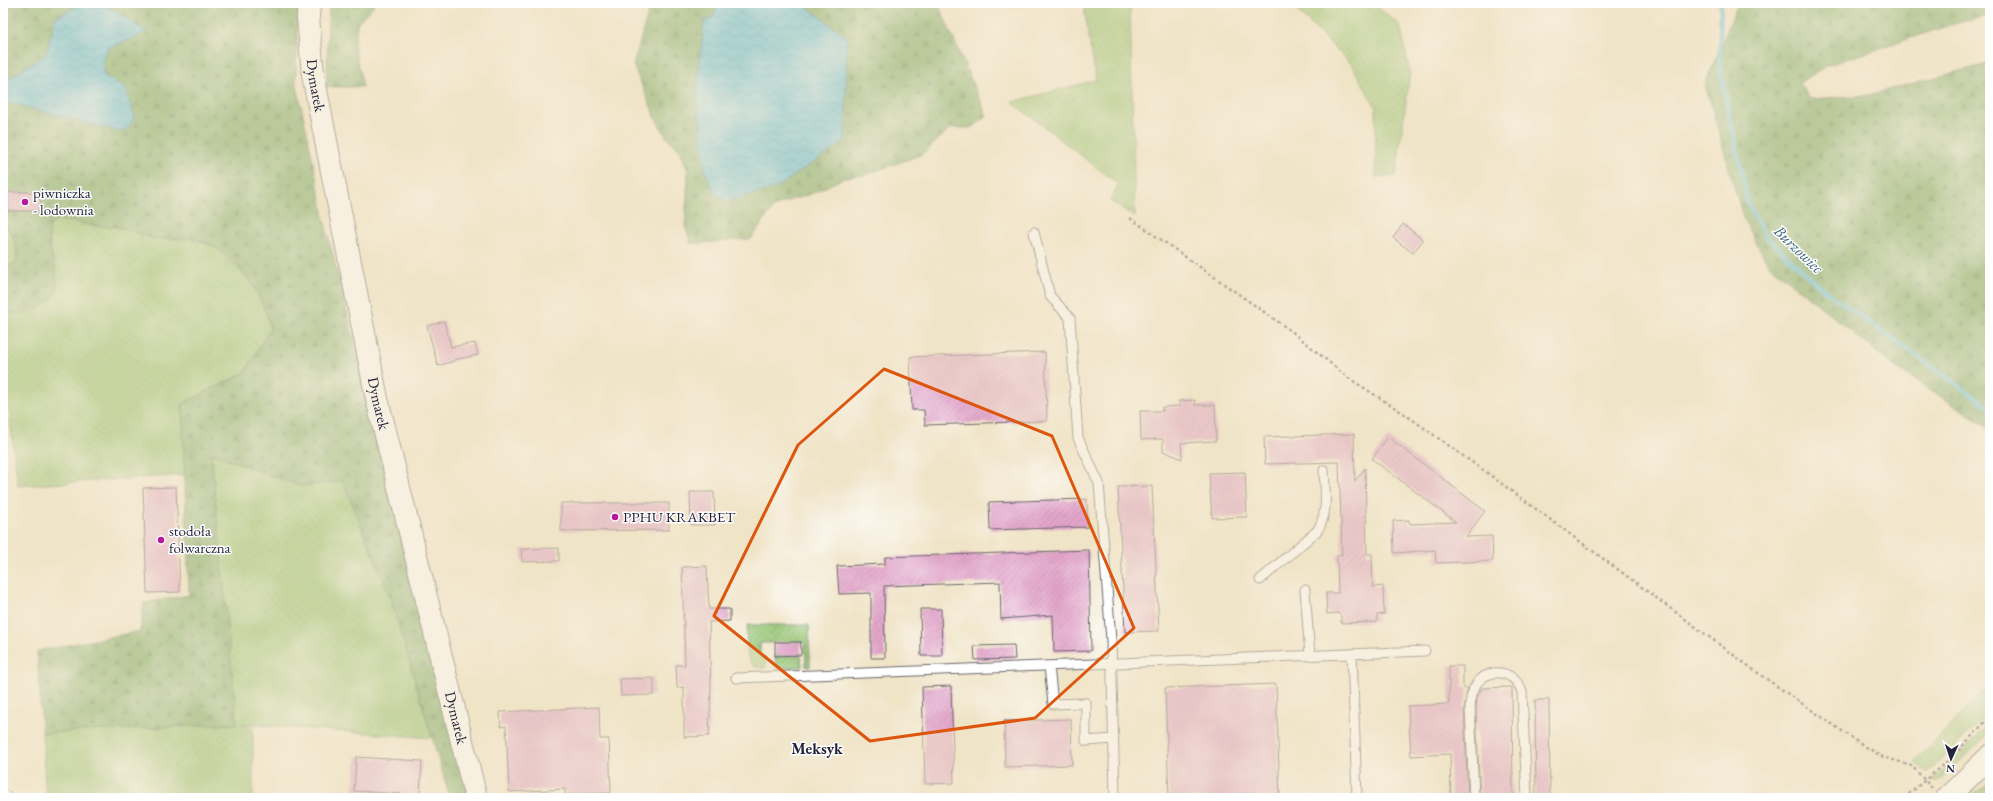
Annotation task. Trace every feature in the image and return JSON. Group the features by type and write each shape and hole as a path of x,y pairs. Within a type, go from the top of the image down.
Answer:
{"street":[{"name":"Dymarek","path":"309,3 308,17 313,75 377,399 476,798"},
{"path":"1941,795 1990,756"}],"lane":[{"path":"1034,232 1050,296 1070,318 1078,438 1098,483 1112,663 1115,798"},
{"path":"1260,580 1317,531 1323,522 1326,513 1324,470"},
{"path":"1305,590 1310,656"},
{"path":"736,678 1425,651"},
{"path":"1352,654 1357,798"},
{"path":"1049,666 1053,704 1086,703 1086,741 1114,739"},
{"path":"1474,798 1470,698 1478,681 1496,672 1510,674 1519,682 1522,692 1527,798"},
{"path":"3,794 9,798"}],"path":[{"path":"1130,218 1294,333 1346,377 1403,413 1490,475 1762,676 1861,744 1883,757 1912,765 1941,795"},
{"path":"1904,798 1926,780 1990,717"}],"highlighted area":[{"path":"884,369 1052,436 1134,628 1035,718 870,741 714,616 798,445"}],"green space":[{"path":"3,3 298,3 296,81 324,219 469,798 450,798 390,596 343,481 300,486 211,453 237,724 42,733 37,651 140,631 144,603 189,595 182,404 245,373 270,329 267,315 261,301 246,275 224,253 211,245 192,238 162,239 149,237 117,227 96,226 68,221 51,223 50,226 49,245 57,281 54,295 48,302 30,312 17,314 3,312 3,270 16,262 17,251 10,231 3,222"},
{"path":"329,3 376,3 358,22 354,45 363,87 326,87"},
{"path":"644,3 938,3 987,116 972,128 951,128 923,154 865,175 846,177 811,194 774,207 751,239 691,244 685,226 688,171 681,152 667,138 656,119 633,65 649,10"},
{"path":"1083,3 1130,3 1135,217 1110,201 1118,184 1012,102 1096,80"},
{"path":"1289,3 1372,3 1400,25 1410,72 1396,176 1375,177 1376,108 1352,65"},
{"path":"1748,3 1990,3 1990,15 1951,25 1826,66 1799,83 1810,99 1868,95 1990,63 1990,431 1982,423 1895,367 1768,264 1743,218 1705,84 1737,6"},
{"path":"61,220 95,226 118,227 157,239 196,239 216,248 239,268 257,292 269,320 270,329 245,372 182,404 185,475 18,486 3,361 3,312 12,314 56,268 50,246 49,235 51,223"},
{"path":"3,222 10,231 16,246 17,256 16,262 3,270"},
{"path":"211,453 300,486 343,481 390,596 432,738 241,724 253,728 253,798 46,798 42,733 237,724"},
{"path":"748,625 809,625 810,667 806,667 805,642 760,643 760,657 765,657 766,668 755,667 750,662 747,653 746,634"},
{"path":"801,655 802,667 776,668 775,656"},
{"path":"1990,685 1990,712 1927,774 1915,761"},
{"path":"1990,723 1990,732 1939,781 1932,781"},
{"path":"1990,779 1990,786 1979,798 1971,798"}],"water":[{"path":"715,3 801,3 847,37 845,141 776,188 727,201 715,194 705,170 697,91 704,21 712,18 716,11"},
{"path":"78,6 107,6 147,32 107,49 102,63 104,75 125,88 134,116 129,128 118,131 3,101 3,82 46,54 56,17"}],"building":[{"name":"piwniczka - lodownia","path":"8,192 41,192 41,211 8,211"},
{"path":"1403,224 1423,240 1413,253 1393,238"},
{"path":"444,321 451,347 475,343 478,355 454,360 438,366 427,326"},
{"path":"1045,352 1047,421 925,425 924,410 912,410 910,357"},
{"path":"1195,400 1195,405 1215,405 1216,441 1181,443 1182,459 1163,451 1163,439 1141,440 1140,411 1163,411 1162,407 1180,406 1179,401"},
{"path":"1354,434 1355,481 1365,468 1367,554 1372,554 1373,587 1383,586 1384,614 1377,615 1377,622 1341,623 1341,616 1338,613 1327,614 1326,593 1338,593 1337,555 1342,555 1339,462 1265,464 1264,437"},
{"path":"1388,437 1485,511 1466,537 1492,536 1493,561 1436,563 1435,550 1394,553 1393,521 1409,520 1410,524 1456,522 1372,459"},
{"path":"1245,472 1247,517 1212,518 1209,473"},
{"path":"1152,486 1159,631 1125,632 1118,487"},
{"name":"stodoła folwarczna","path":"176,487 180,592 147,593 143,488"},
{"name":"PPHU KRAKBET","path":"690,492 714,492 715,525 691,525"},
{"path":"1087,499 1088,527 990,530 989,502"},
{"name":"PPHU KRAKBET","path":"561,503 669,503 669,530 561,531"},
{"path":"559,548 559,561 522,562 521,549"},
{"path":"1089,550 1091,651 1054,652 1053,615 1001,619 1000,582 884,586 885,658 871,658 871,593 839,594 837,566 885,564 885,557"},
{"path":"707,566 709,609 730,609 730,621 709,622 711,687 709,736 684,737 684,687 677,688 676,665 685,665 682,567"},
{"path":"920,609 941,609 942,656 921,656"},
{"path":"775,642 801,642 801,655 775,656"},
{"path":"1014,645 1015,659 975,660 974,646"},
{"path":"1449,666 1463,666 1463,688 1468,688 1464,709 1468,798 1451,798 1450,754 1411,756 1408,706 1449,704"},
{"path":"654,678 654,695 621,696 620,679"},
{"path":"1276,684 1280,798 1169,798 1165,688"},
{"path":"951,686 954,783 925,784 922,687"},
{"path":"1512,687 1513,798 1480,798 1476,709 1477,697 1482,688"},
{"path":"1535,700 1549,700 1550,798 1536,798"},
{"path":"599,707 600,739 609,739 611,793 565,795 565,789 509,792 506,726 501,727 500,712"},
{"path":"1071,719 1072,765 1005,767 1004,721"},
{"path":"356,757 422,761 420,795 354,791"}],"waterway":[{"name":"Burzowiec","path":"1721,3 1719,65 1748,203 1765,236 1821,288 1990,408"}],"place":[{"name":"piwniczka - lodownia","path":"25,202"},
{"name":"PPHU KRAKBET","path":"615,517"},
{"name":"stodoła folwarczna","path":"161,540"}],"district":[{"name":"Meksyk","path":"817,748"}]}
